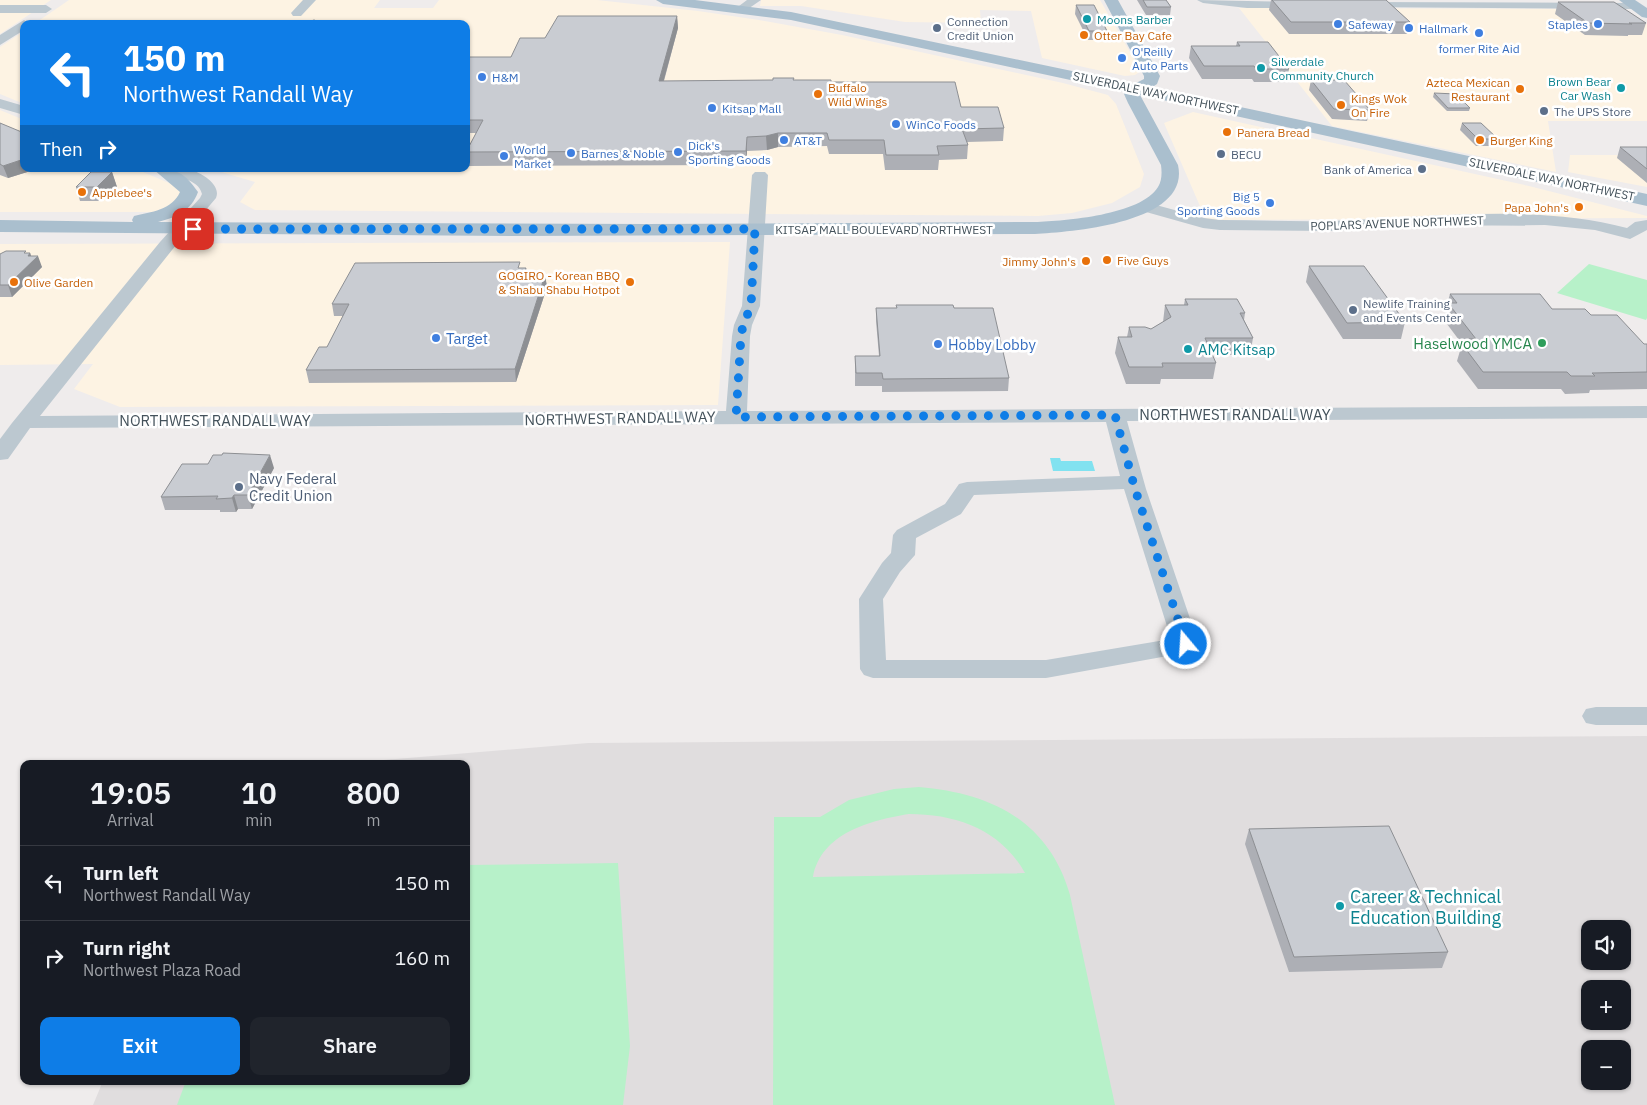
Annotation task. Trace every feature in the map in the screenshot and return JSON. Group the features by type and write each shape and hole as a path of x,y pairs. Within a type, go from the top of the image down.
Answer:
{"main road":[{"name":"SILVERDALE WAY NORTHWEST","path":"663,0 741,9 877,33 1646,200"},
{"path":"1111,0 1152,76 1152,81 1137,89"},
{"path":"1630,3 1647,14"},
{"name":"KITSAP MALL BOULEVARD NORTHWEST","path":"0,226 180,229 1060,227 1104,220 1145,207 1167,188 1171,178 1168,162 1133,96 1137,89"},
{"path":"1149,126 1149,109 1152,106 1170,100 1190,101"},
{"path":"97,227 155,217 185,204 189,192 187,188 166,172"}],"street":[{"path":"30,20 59,0"},
{"path":"297,14 310,0"},
{"path":"741,9 755,0"},
{"path":"1204,0 1247,5 1317,5"},
{"path":"1346,5 1630,3"},
{"path":"0,9 46,9"},
{"path":"0,41 20,27"},
{"path":"0,103 20,110"},
{"path":"0,454 180,229 196,214 210,194 202,182 180,172"},
{"path":"736,417 741,336 743,325 751,306 760,175"},
{"name":"POPLARS AVENUE NORTHWEST","path":"1145,207 1203,224 1237,226 1330,226 1423,221 1545,220 1596,226 1630,234 1641,226 1647,225"},
{"name":"NORTHWEST RANDALL WAY","path":"24,422 1647,412"},
{"path":"1115,415 1133,482 1186,644 1046,669 874,669 871,599 903,555 905,535 953,509 967,490 1133,482"},
{"path":"1596,716 1647,716"}],"shaded area":[{"path":"0,0 51,0 20,20 0,34"},
{"path":"69,0 380,0 374,8 433,8 439,0 597,0 698,11 842,35 1063,83 1108,95 1116,104 1144,174 1140,187 1112,203 1072,213 1038,216 255,210 240,202 255,182 221,172 470,172 470,20 40,20"},
{"path":"761,0 1100,0 1141,71 1135,75 1125,76 1042,58 1031,11 980,10 981,23 905,22 801,6 760,6"},
{"path":"1239,8 1625,9 1647,24 1647,121 1548,121 1556,172 1332,126"},
{"path":"20,34 20,102 0,94 0,47"},
{"path":"0,110 20,118 20,172 143,172 176,186 180,191 180,196 174,204 154,212 0,212"},
{"path":"1193,112 1529,186 1647,216 1647,218 1206,220 1164,123"},
{"path":"1570,155 1647,155 1647,187 1568,172"},
{"path":"730,242 718,405 120,407 74,389 93,364 0,365 0,244"},
{"path":"1647,736 1647,1105 93,1105 101,1085 470,1085 470,760 384,760 588,743"}],"green space":[{"path":"1589,264 1647,280 1646,320 1557,293"},
{"path":"919,787 945,790 993,804 1014,816 1032,830 1048,848 1060,869 1070,895 1115,1105 773,1105 774,817 820,817 849,800 894,789","holes":["909,814 960,821 990,835 1004,846 1025,873 813,877 818,862 826,849 850,831 879,820"]},
{"path":"618,863 630,1046 623,1105 177,1105 184,1085 470,1085 470,865"}],"water":[{"path":"1050,458 1060,458 1061,461 1092,461 1095,471 1053,471"}],"building":[{"path":"1143,0 1166,0 1171,7 1147,7"},
{"path":"1272,0 1386,0 1410,22 1291,22"},
{"path":"1558,2 1614,2 1646,23 1588,23"},
{"path":"1076,5 1094,5 1107,31 1089,31"},
{"name":"Kitsap Mall","path":"558,16 677,16 659,81 773,80 773,78 794,78 793,80 831,80 831,82 955,82 961,107 998,107 1004,128 962,129 968,145 937,146 939,155 886,155 884,140 829,140 827,133 778,133 747,137 746,151 470,152 470,144 483,120 470,120 470,57 511,57 520,38 545,38"},
{"path":"1237,42 1268,42 1289,69 1256,69 1254,66 1204,66 1191,46 1240,46"},
{"path":"1311,80 1344,80 1370,110 1334,109"},
{"path":"1434,93 1456,94 1470,108 1448,108"},
{"path":"0,123 20,131 20,160 3,166 0,164"},
{"path":"1462,123 1481,123 1498,139 1478,139"},
{"path":"1620,147 1647,147 1647,169"},
{"path":"91,172 112,172 97,187 76,187"},
{"path":"6,251 26,251 24,253 30,253 28,256 38,256 8,285 0,285 0,254"},
{"name":"Target","path":"520,262 518,268 526,268 523,275 545,275 515,369 306,370 319,347 327,347 349,304 332,304 355,263"},
{"path":"1309,266 1364,266 1405,322 1347,323"},
{"name":"Haselwood YMCA","path":"1450,294 1540,294 1552,309 1585,309 1591,315 1617,315 1644,344 1647,344 1647,372 1592,373 1595,376 1571,376 1567,372 1483,372 1462,344 1473,344 1469,339 1476,339 1448,303 1457,303"},
{"name":"AMC Kitsap","path":"1185,299 1237,299 1245,313 1240,313 1253,338 1205,338 1216,363 1162,363 1163,367 1129,367 1118,337 1132,337 1129,327 1151,329 1171,317 1165,305 1188,305"},
{"name":"Hobby Lobby","path":"896,305 953,305 954,308 993,308 1009,378 883,379 882,373 856,373 855,356 880,356 876,308 897,308"},
{"path":"223,453 270,455 248,495 234,495 232,498 216,499 218,496 161,497 182,464 208,464 213,455 222,455"},
{"name":"Career & Technical Education Building","path":"1389,826 1448,952 1294,957 1249,829"}],"place":[{"name":"Moons Barber","path":"1087,19"},
{"name":"Safeway","path":"1338,24"},
{"name":"Staples","path":"1598,24"},
{"name":"Connection Credit Union","path":"937,28"},
{"name":"Hallmark","path":"1409,28"},
{"name":"former Rite Aid","path":"1479,33"},
{"name":"Otter Bay Cafe","path":"1084,35"},
{"name":"O'Reilly Auto Parts","path":"1122,58"},
{"name":"Silverdale Community Church","path":"1261,68"},
{"name":"H&M","path":"482,77"},
{"name":"Brown Bear Car Wash","path":"1621,88"},
{"name":"Azteca Mexican Restaurant","path":"1520,89"},
{"name":"Buffalo Wild Wings","path":"818,94"},
{"name":"Kings Wok On Fire","path":"1341,105"},
{"name":"Kitsap Mall","path":"712,108"},
{"name":"The UPS Store","path":"1544,111"},
{"name":"WinCo Foods","path":"896,124"},
{"name":"Panera Bread","path":"1227,132"},
{"name":"AT&T","path":"784,140"},
{"name":"Burger King","path":"1480,140"},
{"name":"Dick's Sporting Goods","path":"678,152"},
{"name":"Barnes & Noble","path":"571,153"},
{"name":"BECU","path":"1221,154"},
{"name":"World Market","path":"504,156"},
{"name":"Bank of America","path":"1422,169"},
{"name":"Applebee's","path":"82,192"},
{"name":"Big 5 Sporting Goods","path":"1270,203"},
{"name":"Papa John's","path":"1579,207"},
{"name":"Five Guys","path":"1107,260"},
{"name":"Jimmy John's","path":"1086,261"},
{"name":"Olive Garden","path":"14,282"},
{"name":"GOGIRO - Korean BBQ & Shabu Shabu Hotpot","path":"630,282"},
{"name":"Newlife Training and Events Center","path":"1353,310"},
{"name":"Target","path":"436,338"},
{"name":"Haselwood YMCA","path":"1542,343"},
{"name":"Hobby Lobby","path":"938,344"},
{"name":"AMC Kitsap","path":"1188,349"},
{"name":"Navy Federal Credit Union","path":"239,487"},
{"name":"Career & Technical Education Building","path":"1340,906"}],"route":[{"path":"193,229 755,229 751,306 743,325 741,336 736,417 1115,415 1135,489 1186,644"}]}
